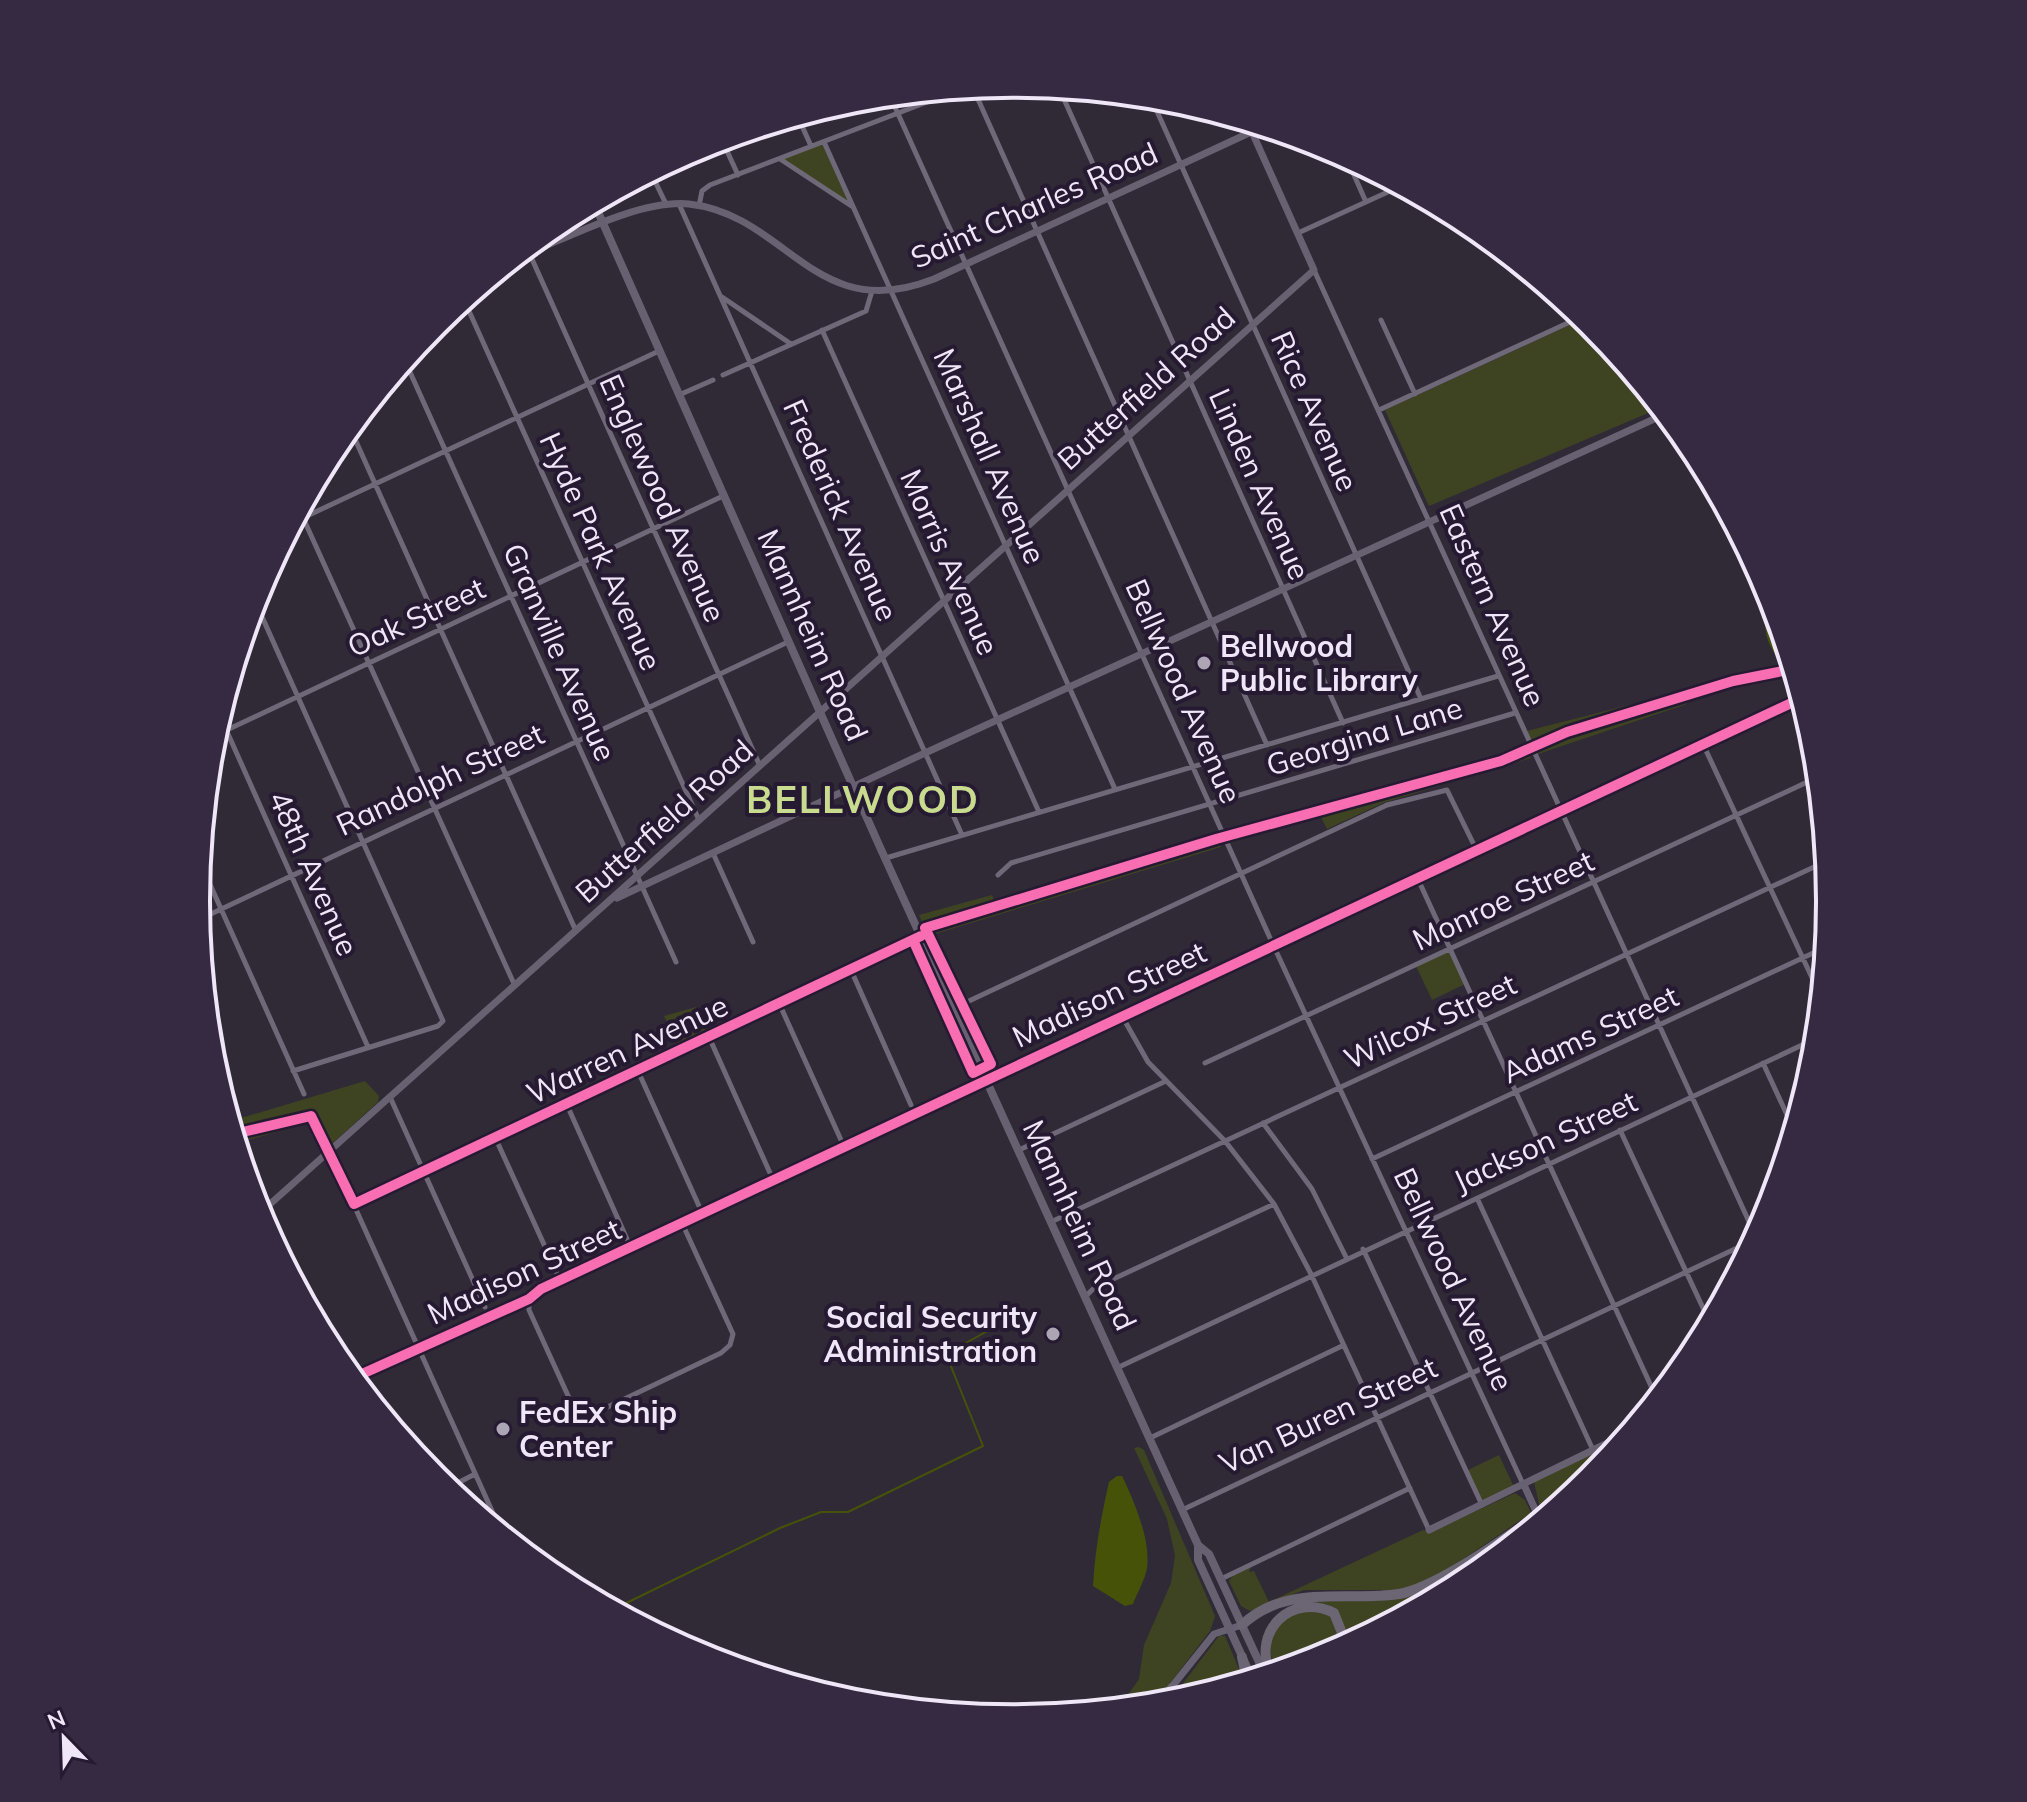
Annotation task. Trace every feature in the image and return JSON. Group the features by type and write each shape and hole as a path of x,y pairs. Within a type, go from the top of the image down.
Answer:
{"highway":[{"path":"1242,1625 1302,1596 1384,1595 1418,1589 1510,1532"},
{"path":"1267,1663 1267,1635 1279,1618 1297,1608 1317,1606 1334,1613 1342,1633"},
{"path":"1242,1657 1246,1669"}],"main road":[{"name":"Saint Charles Road","path":"556,241 666,204 699,206 738,219 835,283 872,291 891,291 918,285 967,264 1249,134"},
{"name":"Eastern Avenue","path":"1253,135 1314,270"},
{"name":"Mannheim Road","path":"599,214 953,1008 1087,1295 1198,1545 1198,1560 1242,1657"},
{"name":"Butterfield Road","path":"270,1204 1314,270"},
{"path":"611,901 1655,418"},
{"name":"Madison Street","path":"417,1348 529,1299 541,1289 682,1222 1791,703"},
{"path":"1429,1530 1603,1445"},
{"name":"Bellwood Avenue","path":"1524,1485 1536,1511"},
{"name":"Mannheim Road","path":"1198,1545 1209,1554 1263,1664"},
{"path":"1172,1688 1214,1634 1242,1625"}],"street":[{"path":"978,99 1267,745"},
{"name":"Linden Avenue","path":"1065,100 1343,723"},
{"path":"699,206 704,189 922,104"},
{"name":"Bellwood Avenue","path":"895,107 1192,767 1524,1485"},
{"name":"Rice Avenue","path":"1157,111 1421,699"},
{"path":"802,126 811,146"},
{"name":"Marshall Avenue","path":"824,142 1115,789"},
{"path":"727,151 738,175"},
{"path":"780,159 854,208"},
{"path":"1354,174 1366,202"},
{"path":"656,182 666,204"},
{"path":"1298,233 1389,192"},
{"name":"Frederick Avenue","path":"679,204 962,835"},
{"name":"Englewood Avenue","path":"532,259 760,766"},
{"name":"Eastern Avenue","path":"1314,270 1748,1223"},
{"path":"723,375 866,311 872,291"},
{"path":"721,296 791,344"},
{"name":"Hyde Park Avenue","path":"469,311 699,820"},
{"path":"1381,320 1415,394"},
{"path":"1379,410 1570,322"},
{"name":"Morris Avenue","path":"822,330 1039,812"},
{"path":"310,515 659,351"},
{"name":"Granville Avenue","path":"410,372 676,962"},
{"path":"679,395 713,380"},
{"path":"356,441 576,932"},
{"name":"Oak Street","path":"230,728 725,496"},
{"path":"305,523 515,986"},
{"path":"263,618 442,1024 293,1071"},
{"name":"Randolph Street","path":"210,913 789,642"},
{"path":"886,859 1498,676"},
{"name":"Georgina Lane","path":"998,875 1011,863 1515,713"},
{"name":"48th Avenue","path":"228,735 368,1047"},
{"path":"1703,744 1813,979"},
{"name":"Monroe Street","path":"1205,1063 1808,782"},
{"path":"953,1008 1387,805 1439,790 1451,793 1476,849"},
{"path":"713,853 753,942"},
{"name":"Wilcox Street","path":"1053,1221 1815,866"},
{"path":"1417,877 1652,1388"},
{"path":"211,886 304,1094"},
{"name":"Warren Avenue","path":"354,1204 921,936"},
{"name":"Adams Street","path":"1372,1159 1815,952"},
{"path":"851,970 911,1105"},
{"path":"779,1003 841,1140"},
{"path":"1121,1015 1138,1050 1225,1141 1274,1204 1311,1274 1429,1530"},
{"path":"709,1037 770,1173"},
{"name":"Jackson Street","path":"1119,1367 1156,1346 1803,1044"},
{"path":"1763,1063 1787,1115"},
{"path":"638,1071 699,1206"},
{"path":"1019,1150 1166,1081"},
{"path":"390,1097 485,1307"},
{"path":"567,1105 627,1239"},
{"path":"1263,1123 1312,1189 1346,1257"},
{"path":"1620,1130 1704,1310"},
{"path":"495,1137 557,1273"},
{"path":"330,1152 492,1512"},
{"path":"1477,1198 1593,1450"},
{"path":"1087,1295 1094,1288 1274,1204"},
{"path":"529,1299 535,1323 570,1400 580,1412 595,1413 721,1353 732,1342 732,1330 682,1222"},
{"name":"Van Buren Street","path":"1182,1510 1738,1246"},
{"path":"1363,1249 1482,1505"},
{"path":"1150,1439 1344,1345"},
{"name":"Madison Street","path":"364,1373 417,1348"},
{"path":"460,1482 475,1474"},
{"path":"1221,1579 1410,1488"}],"shaded area":[{"path":"825,143 852,205 783,159"},
{"path":"1572,324 1651,412 1429,506 1385,410"},
{"path":"1781,666 1783,674 1696,698 1684,705 1538,754 1527,731"},
{"path":"1526,747 1531,758 1383,803 1327,829 1321,817 1231,843 1226,832"},
{"path":"1217,833 1221,847 928,936 919,915 992,895 994,900"},
{"path":"1450,950 1465,984 1432,1000 1416,966"},
{"path":"696,1007 707,1032 679,1046 664,1016"},
{"path":"365,1081 379,1096 378,1102 325,1150 312,1122 247,1140 241,1118"},
{"path":"1134,1448 1144,1450 1215,1616 1210,1631 1165,1690 1128,1696 1139,1679 1144,1645 1171,1583 1175,1556 1167,1519"},
{"path":"1598,1451 1540,1508 1534,1482"},
{"path":"1499,1455 1514,1487 1483,1502 1468,1470"},
{"path":"1122,1476 1136,1509 1148,1557 1146,1573 1133,1604 1125,1606 1093,1586 1106,1495 1109,1482"},
{"path":"1515,1493 1525,1500 1531,1513 1438,1576 1403,1590 1304,1590 1250,1611 1241,1606 1229,1581 1234,1574 1251,1567 1249,1572 1254,1571 1269,1602 1423,1530 1429,1533"},
{"path":"1479,1555 1415,1596 1343,1633 1342,1623 1335,1611 1320,1603 1310,1602 1384,1599"},
{"path":"1309,1609 1329,1614 1337,1636 1272,1661 1269,1634 1285,1617"},
{"path":"1219,1636 1225,1636 1240,1671 1181,1687"}],"waterway":[{"path":"1766,623 1772,648 1778,657"},
{"path":"626,1603 780,1528 821,1512 848,1512 983,1446 946,1354 1002,1323"}],"cycle path":[{"path":"913,940 973,1073 991,1064 925,928 1216,839 1501,761 1567,732 1733,681 1782,671"},
{"path":"364,1373 529,1299 541,1289 1791,703"},
{"path":"245,1131 311,1116 354,1204 921,936"}],"place":[{"name":"Bellwood Public Library","path":"1204,663"},
{"name":"Social Security Administration","path":"1053,1334"},
{"name":"FedEx Ship Center","path":"503,1429"}],"district":[{"name":"BELLWOOD","path":"863,799"}]}
